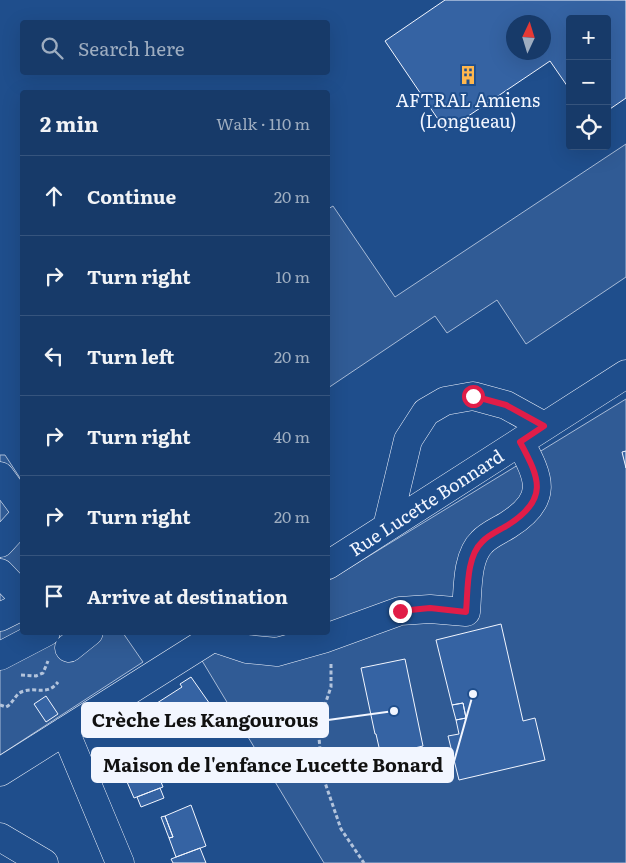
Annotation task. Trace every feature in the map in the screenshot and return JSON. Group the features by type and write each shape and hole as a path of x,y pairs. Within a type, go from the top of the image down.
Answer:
{"street":[{"name":"Rue Lucette Bonnard","path":"330,564 626,374"},
{"path":"387,527 408,440 426,412 445,400 473,396 506,405 544,426"},
{"path":"0,772 218,635 247,649 277,652 323,640 400,611 430,608 466,612 471,560 481,542 521,517 534,503 538,485 534,467 520,442"},
{"path":"0,543 20,521"},
{"path":"0,618 20,607"},
{"path":"0,656 40,635"},
{"path":"65,731 120,863"},
{"path":"0,837 44,863"}],"path":[{"path":"323,640 331,663 331,687 318,725 322,774 341,829 364,863"},
{"path":"0,704 6,707 11,704 18,694 25,691 45,691 54,687 58,682"}],"shaded area":[{"path":"626,144 626,277 526,344 497,300 447,333 435,316 330,387 330,208 333,206 395,297"},
{"path":"626,399 626,863 324,863 201,659 241,635 330,635 330,580"},
{"path":"0,455 5,455 20,478 20,635 124,635 143,662 0,755"}],"building":[{"name":"AFTRAL Amiens (Longueau)","path":"445,0 626,0 626,98 611,108 611,15 566,15 566,84 550,61 446,131 385,41"},
{"path":"626,451 626,468 622,452"},
{"path":"501,624 523,721 535,718 545,760 459,780 448,736 459,734 456,720 466,718 463,703 452,705 436,640"},
{"path":"405,659 423,746 381,756 361,668"},
{"path":"191,677 212,707 200,715 198,711 173,728 157,703 182,687 180,684"},
{"path":"46,696 58,714 46,722 34,704"},
{"path":"463,703 466,718 456,720 452,705"},
{"path":"151,756 163,787 134,798 121,768"},
{"path":"160,788 164,798 141,807 137,797"},
{"path":"191,805 206,846 176,857 169,838 173,837 165,816"},
{"path":"165,816 173,837 169,838 161,817"},
{"path":"200,848 206,863 173,863 171,859"}],"place":[{"name":"AFTRAL Amiens (Longueau)","path":"468,75"},
{"name":"Maison de l'enfance Lucette Bonard","path":"473,694"},
{"name":"Crèche Les Kangourous","path":"394,711"}],"route":[{"path":"400,611 430,608 466,612 471,560 481,542 521,517 534,503 538,485 534,467 520,442 544,426 506,405 473,396"}]}
